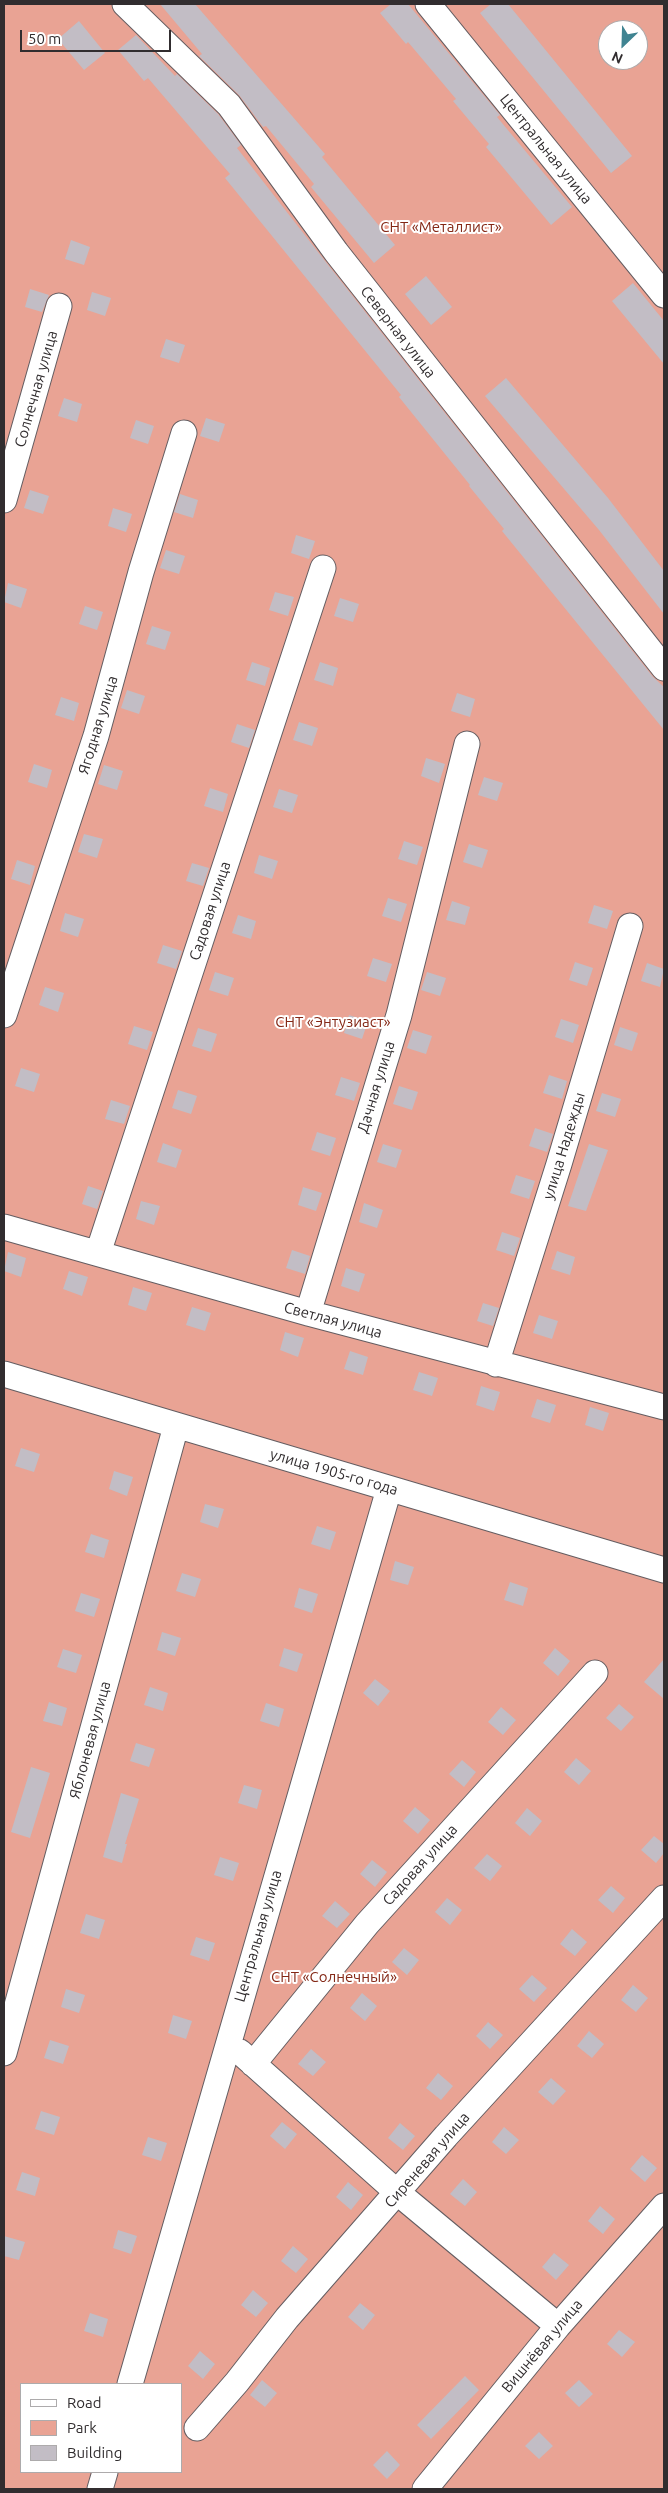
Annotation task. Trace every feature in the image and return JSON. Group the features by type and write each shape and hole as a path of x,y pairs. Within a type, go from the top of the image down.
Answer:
{"street":[{"name":"Северная улица","path":"125,4 229,105 336,252 664,668"},
{"name":"Центральная улица","path":"428,4 664,295"},
{"name":"Солнечная улица","path":"4,500 60,306"},
{"name":"Ягодная улица","path":"4,1015 96,736 141,572 184,433"},
{"name":"Садовая улица","path":"98,1253 323,568"},
{"name":"Дачная улица","path":"308,1313 399,1015 468,744"},
{"name":"улица Надежды","path":"496,1364 559,1164 630,926"},
{"name":"Светлая улица","path":"4,1227 308,1313 664,1407"},
{"name":"улица 1905-го года","path":"4,1374 664,1570"},
{"name":"Яблоневая улица","path":"4,2053 176,1426"},
{"name":"Центральная улица","path":"130,2383 389,1489"},
{"name":"Садовая улица","path":"253,2064 367,1924 595,1673"},
{"name":"Сиреневая улица","path":"197,2428 237,2382 287,2318 446,2136 664,1898"},
{"path":"228,2042 398,2193 558,2326"},
{"name":"Вишнёвая улица","path":"424,2489 558,2326 664,2206"},
{"path":"100,2489 104,2473"}],"green space":[{"path":"4,4 664,4 664,2489 4,2489"}],"building":[{"path":"160,4 195,4 325,154 322,157 395,245 374,263 311,187 314,184 266,126 263,127 239,95 199,56 202,54"},
{"path":"391,4 408,4 500,115 497,117 572,207 551,225 486,147 489,144 453,101 456,99 408,42 406,44 380,13"},
{"path":"491,4 508,4 632,156 611,173 480,13"},
{"path":"79,21 105,53 84,70 58,39"},
{"path":"136,35 175,76 177,74 218,114 241,145 237,148 653,677 664,687 664,730 502,531 504,529 399,397 401,395 225,178 230,174 148,78 144,81 118,50"},
{"path":"71,240 90,247 84,265 65,259"},
{"path":"426,276 452,307 431,325 405,294"},
{"path":"633,283 664,321 664,364 612,301"},
{"path":"30,289 49,295 42,312 25,307"},
{"path":"92,292 111,298 105,316 87,310"},
{"path":"166,339 185,345 179,363 160,357"},
{"path":"506,378 608,498 664,571 664,614 599,530 485,396"},
{"path":"64,398 82,404 77,422 58,416"},
{"path":"206,418 225,424 219,442 200,436"},
{"path":"136,420 154,426 148,444 130,438"},
{"path":"30,490 49,496 43,514 24,508"},
{"path":"180,494 198,500 193,518 174,512"},
{"path":"113,508 132,514 126,532 108,526"},
{"path":"296,535 315,541 309,559 291,553"},
{"path":"166,550 185,556 179,574 160,568"},
{"path":"8,583 27,589 21,608 4,602"},
{"path":"275,592 294,597 288,616 269,610"},
{"path":"340,598 359,604 353,622 334,616"},
{"path":"85,606 103,612 97,630 79,624"},
{"path":"152,626 171,632 165,650 146,644"},
{"path":"252,662 270,668 265,686 246,680"},
{"path":"320,662 338,668 333,686 314,680"},
{"path":"127,690 145,696 139,714 121,708"},
{"path":"457,693 475,699 470,717 451,711"},
{"path":"61,697 79,703 74,721 55,715"},
{"path":"299,722 318,728 312,746 293,740"},
{"path":"237,724 255,730 249,748 231,742"},
{"path":"426,758 445,764 439,783 421,776"},
{"path":"34,764 52,770 47,788 28,782"},
{"path":"104,765 123,771 117,790 98,784"},
{"path":"484,777 503,783 497,801 478,795"},
{"path":"210,788 228,794 223,812 204,806"},
{"path":"279,789 298,795 292,813 273,807"},
{"path":"84,834 103,839 97,858 78,852"},
{"path":"404,841 423,847 417,865 398,859"},
{"path":"469,844 488,850 482,868 463,862"},
{"path":"259,855 278,861 272,879 254,873"},
{"path":"17,860 35,866 30,885 11,879"},
{"path":"192,863 209,868 203,886 186,881"},
{"path":"388,898 407,904 401,922 382,916"},
{"path":"452,901 470,907 465,925 446,920"},
{"path":"594,905 613,911 607,929 588,923"},
{"path":"65,913 84,919 78,937 60,931"},
{"path":"238,915 256,921 251,939 232,933"},
{"path":"163,945 182,951 176,969 157,963"},
{"path":"373,958 392,964 386,982 367,976"},
{"path":"575,962 593,968 587,986 569,980"},
{"path":"647,963 664,969 660,987 641,981"},
{"path":"215,972 234,978 228,996 209,990"},
{"path":"427,972 446,978 440,996 421,990"},
{"path":"45,987 64,993 58,1012 39,1005"},
{"path":"349,1015 368,1021 362,1039 344,1033"},
{"path":"561,1019 579,1025 573,1043 555,1037"},
{"path":"134,1026 153,1032 147,1050 128,1044"},
{"path":"620,1027 638,1033 632,1051 614,1045"},
{"path":"198,1028 217,1034 211,1052 192,1046"},
{"path":"413,1030 432,1036 426,1054 407,1048"},
{"path":"21,1068 40,1074 34,1092 15,1086"},
{"path":"549,1075 567,1081 562,1099 543,1093"},
{"path":"341,1077 360,1083 354,1101 335,1095"},
{"path":"399,1086 418,1092 412,1110 393,1104"},
{"path":"178,1090 197,1096 191,1114 172,1108"},
{"path":"602,1093 621,1099 615,1117 596,1111"},
{"path":"111,1100 130,1106 124,1124 105,1119"},
{"path":"535,1128 553,1134 547,1152 529,1146"},
{"path":"317,1132 336,1138 330,1156 311,1150"},
{"path":"163,1143 182,1150 176,1168 157,1162"},
{"path":"383,1144 402,1150 396,1168 377,1162"},
{"path":"589,1144 608,1150 586,1211 568,1206"},
{"path":"516,1175 535,1181 529,1199 510,1193"},
{"path":"88,1186 103,1191 97,1209 82,1204"},
{"path":"303,1187 322,1193 316,1211 298,1205"},
{"path":"141,1201 160,1206 154,1225 136,1219"},
{"path":"364,1203 383,1210 377,1228 359,1222"},
{"path":"502,1232 520,1238 514,1256 496,1250"},
{"path":"292,1250 310,1256 305,1274 286,1268"},
{"path":"557,1251 575,1257 570,1275 551,1269"},
{"path":"8,1252 26,1258 21,1277 4,1271"},
{"path":"346,1268 365,1274 359,1292 341,1286"},
{"path":"69,1271 88,1277 82,1296 63,1289"},
{"path":"133,1287 152,1293 146,1311 128,1305"},
{"path":"483,1303 499,1308 493,1326 477,1321"},
{"path":"192,1307 211,1313 205,1331 186,1325"},
{"path":"539,1315 558,1321 552,1339 533,1333"},
{"path":"285,1332 304,1338 298,1357 280,1350"},
{"path":"350,1351 368,1357 363,1375 344,1369"},
{"path":"419,1372 438,1378 432,1396 413,1390"},
{"path":"481,1386 500,1392 494,1411 476,1405"},
{"path":"537,1399 556,1405 550,1423 531,1417"},
{"path":"590,1407 609,1413 603,1431 585,1425"},
{"path":"21,1448 40,1454 34,1472 15,1466"},
{"path":"114,1471 133,1477 127,1496 109,1489"},
{"path":"205,1504 224,1509 218,1528 200,1522"},
{"path":"317,1526 336,1532 330,1550 311,1544"},
{"path":"91,1534 109,1540 104,1558 85,1552"},
{"path":"395,1561 414,1567 408,1585 390,1580"},
{"path":"182,1573 201,1579 195,1597 176,1591"},
{"path":"510,1582 528,1588 523,1606 504,1600"},
{"path":"299,1588 318,1594 312,1613 294,1607"},
{"path":"81,1593 100,1599 94,1617 75,1611"},
{"path":"162,1632 181,1638 175,1656 157,1650"},
{"path":"284,1648 303,1654 297,1672 279,1666"},
{"path":"555,1648 570,1661 558,1676 543,1663"},
{"path":"63,1649 82,1655 76,1673 57,1667"},
{"path":"664,1659 664,1699 644,1682"},
{"path":"375,1679 390,1691 378,1706 363,1693"},
{"path":"150,1687 168,1693 163,1711 144,1705"},
{"path":"49,1702 67,1708 62,1726 43,1721"},
{"path":"266,1703 284,1709 279,1727 260,1721"},
{"path":"619,1704 634,1717 621,1731 606,1718"},
{"path":"501,1707 516,1720 503,1735 488,1722"},
{"path":"136,1743 155,1749 149,1767 130,1761"},
{"path":"576,1758 591,1771 579,1785 564,1772"},
{"path":"462,1760 476,1772 464,1787 449,1774"},
{"path":"31,1767 50,1773 30,1838 11,1832"},
{"path":"244,1785 262,1790 257,1809 238,1803"},
{"path":"121,1793 139,1799 125,1844 127,1844 122,1863 103,1857"},
{"path":"415,1807 430,1820 418,1834 403,1821"},
{"path":"527,1808 542,1821 530,1836 515,1823"},
{"path":"654,1836 664,1844 664,1853 656,1863 641,1850"},
{"path":"487,1854 502,1866 490,1881 474,1868"},
{"path":"220,1857 239,1863 233,1881 214,1875"},
{"path":"372,1860 387,1872 375,1887 360,1874"},
{"path":"611,1886 625,1898 613,1913 598,1900"},
{"path":"447,1898 462,1910 450,1925 435,1912"},
{"path":"335,1901 350,1914 337,1928 322,1916"},
{"path":"86,1914 105,1920 99,1939 80,1933"},
{"path":"572,1929 587,1942 575,1956 560,1944"},
{"path":"196,1937 215,1943 209,1961 190,1955"},
{"path":"404,1948 419,1960 407,1975 392,1962"},
{"path":"532,1975 547,1988 534,2002 519,1989"},
{"path":"633,1985 648,1998 636,2012 621,2000"},
{"path":"66,1989 85,1995 79,2013 61,2007"},
{"path":"362,1993 377,2006 365,2021 350,2008"},
{"path":"173,2015 192,2021 186,2039 168,2033"},
{"path":"488,2022 503,2035 490,2049 476,2036"},
{"path":"589,2031 604,2044 592,2058 577,2046"},
{"path":"50,2040 69,2046 63,2064 44,2058"},
{"path":"311,2049 326,2062 313,2076 298,2064"},
{"path":"438,2073 453,2086 441,2100 426,2088"},
{"path":"551,2078 566,2091 553,2105 538,2092"},
{"path":"41,2111 60,2117 54,2135 35,2129"},
{"path":"282,2122 297,2134 285,2149 270,2136"},
{"path":"400,2123 415,2136 403,2150 388,2138"},
{"path":"504,2127 519,2140 506,2154 492,2142"},
{"path":"148,2137 167,2143 161,2161 142,2155"},
{"path":"642,2155 657,2168 645,2182 630,2169"},
{"path":"22,2172 40,2178 35,2196 16,2190"},
{"path":"463,2179 477,2192 465,2206 450,2194"},
{"path":"348,2182 363,2195 351,2210 336,2197"},
{"path":"600,2206 615,2219 603,2234 588,2221"},
{"path":"118,2230 137,2236 131,2254 113,2248"},
{"path":"4,2236 25,2242 19,2260 4,2256"},
{"path":"293,2246 308,2259 296,2273 281,2261"},
{"path":"554,2253 569,2265 556,2280 542,2267"},
{"path":"253,2290 268,2303 256,2317 241,2305"},
{"path":"360,2303 375,2315 363,2330 348,2317"},
{"path":"90,2313 108,2319 103,2337 84,2331"},
{"path":"619,2330 635,2342 622,2357 607,2344"},
{"path":"200,2351 215,2364 203,2379 188,2366"},
{"path":"465,2376 479,2390 431,2439 417,2425"},
{"path":"262,2380 277,2393 265,2407 250,2395"},
{"path":"579,2380 593,2394 579,2407 565,2393"},
{"path":"539,2432 553,2446 539,2459 525,2446"},
{"path":"387,2451 400,2465 387,2479 373,2465"}],"park label":[{"name":"СНТ «Металлист»","path":"441,227"},
{"name":"СНТ «Энтузиаст»","path":"333,1022"},
{"name":"СНТ «Солнечный»","path":"334,1977"}]}
